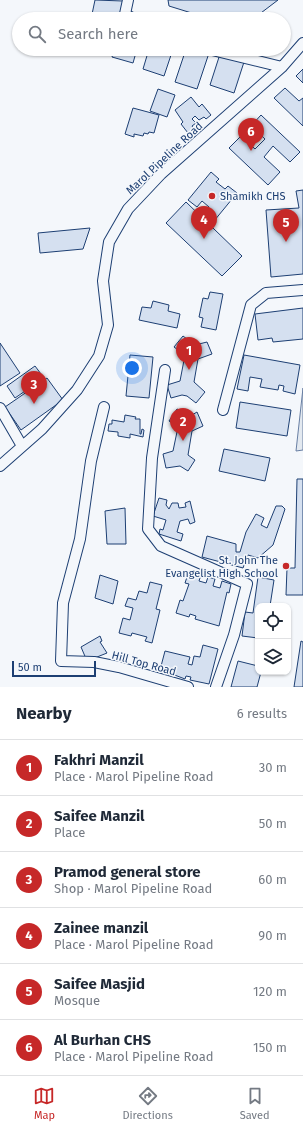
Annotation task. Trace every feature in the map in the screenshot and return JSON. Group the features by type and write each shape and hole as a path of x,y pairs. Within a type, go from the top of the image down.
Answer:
{"street":[{"path":"125,12 128,0"},
{"name":"Marol Pipeline Road","path":"0,466 42,429 77,390 99,356 108,325 103,280 108,242 128,209 162,174 282,67 303,44"},
{"path":"237,56 282,67"},
{"path":"223,410 251,305 266,293 303,290"},
{"path":"166,370 152,458 148,529 161,546 247,584 234,635 216,687"},
{"name":"Hill Top Road","path":"104,407 91,461 80,539 63,603 61,661 94,662 119,667 188,687"},
{"path":"0,408 22,446"}],"shaded area":[{"path":"303,388 303,450 296,451"}],"building":[{"path":"95,0 123,1 121,12 92,12"},
{"path":"168,0 278,0 262,12 188,12 169,6"},
{"path":"112,56 135,56 133,63"},
{"path":"147,56 171,56 164,76 143,69"},
{"path":"184,56 208,56 197,89 175,82"},
{"path":"219,56 226,56 244,62 234,93 210,85"},
{"path":"303,69 303,83 296,76"},
{"path":"285,88 299,101 303,98 303,126 274,98"},
{"path":"158,89 175,95 167,117 150,111"},
{"path":"191,97 199,107 202,104 211,115 206,119 204,117 199,120 195,116 192,119 196,123 192,126 194,129 188,133 181,124 183,122 175,110"},
{"path":"133,108 159,115 154,133 144,133 143,136 134,134 134,137 125,134"},
{"path":"261,115 300,152 290,162 273,146 264,157 280,172 268,185 229,148 241,136 255,149 265,139 251,126"},
{"name":"Shamikh CHS","path":"211,172 219,179 216,182 225,189 228,186 237,193 214,221 204,213 209,207 202,201 197,207 188,200"},
{"path":"303,190 303,274 271,277 266,210 299,208 296,191"},
{"path":"186,202 242,256 222,276 166,223"},
{"path":"90,228 83,249 40,253 38,233"},
{"path":"210,292 223,294 216,330 201,327 203,318 199,317 203,298 208,299"},
{"path":"153,301 169,305 168,311 180,314 177,328 139,320 142,307 151,308"},
{"path":"303,308 303,339 273,342 272,338 258,340 255,314"},
{"path":"183,336 191,342 199,344 207,342 212,354 198,359 194,382 205,392 196,403 187,396 182,395 171,398 167,385 180,381 185,355 174,347"},
{"path":"0,343 20,373 0,386"},
{"path":"130,355 153,357 149,398 126,396"},
{"path":"244,355 300,365 295,394 283,391 284,386 279,385 278,390 260,387 262,379 250,377 248,391 237,389"},
{"path":"35,366 44,378 15,398 7,386"},
{"path":"47,378 63,400 21,430 5,407"},
{"path":"240,402 291,410 287,436 236,428"},
{"path":"177,409 192,415 197,412 203,426 192,431 188,455 195,460 188,471 180,466 166,468 163,454 173,451 178,427 169,421"},
{"path":"125,415 136,417 135,419 140,419 140,434 142,429 144,430 143,437 130,434 130,438 118,436 118,432 108,431 109,424 112,424 112,420 124,422"},
{"path":"224,449 270,458 265,481 219,471"},
{"path":"297,479 303,479 303,595 286,595 287,568 295,568"},
{"path":"159,498 167,500 166,505 169,509 172,503 178,503 179,508 186,507 185,503 190,501 195,522 190,524 188,519 180,521 177,532 183,534 181,541 159,534 160,529 163,530 166,520 153,516"},
{"path":"276,506 282,506 285,509 273,545 258,558 248,555 243,568 202,557 207,536 236,544 236,552 240,552 246,532 256,514 264,518 261,525 267,528"},
{"path":"125,508 126,544 107,544 105,511"},
{"path":"189,571 201,575 199,581 206,583 208,577 215,579 213,586 220,588 222,581 231,584 229,593 227,592 219,626 195,619 196,616 190,614 189,617 176,613 180,600 183,601 189,584 185,583"},
{"path":"100,575 118,581 113,604 95,598"},
{"path":"258,577 274,580 270,603 255,603 255,638 242,636 245,612 253,613"},
{"path":"150,582 162,585 156,609 160,610 152,643 145,641 147,637 132,633 131,636 119,633 123,618 130,620 133,608 125,606 128,598 136,600 139,591 147,593"},
{"path":"100,636 102,641 100,642 107,653 87,661 81,647"},
{"path":"301,641 303,642 303,687 294,687"},
{"path":"203,645 218,649 209,684 190,680 191,677 186,676 185,679 172,674 165,674 166,671 160,670 165,651 190,657 188,664 192,665 194,656 200,657"},
{"path":"238,661 255,665 255,675 260,675 257,687 231,687"}],"place":[{"name":"Al Burhan CHS","path":"251,151"},
{"name":"Shamikh CHS","path":"212,196"},
{"name":"Zainee manzil","path":"204,239"},
{"name":"Saifee Masjid","path":"286,242"},
{"name":"Fakhri Manzil","path":"189,370"},
{"name":"Pramod general store","path":"34,404"},
{"name":"Saifee Manzil","path":"183,441"},
{"name":"St. John The Evangelist High School","path":"286,566"}]}
